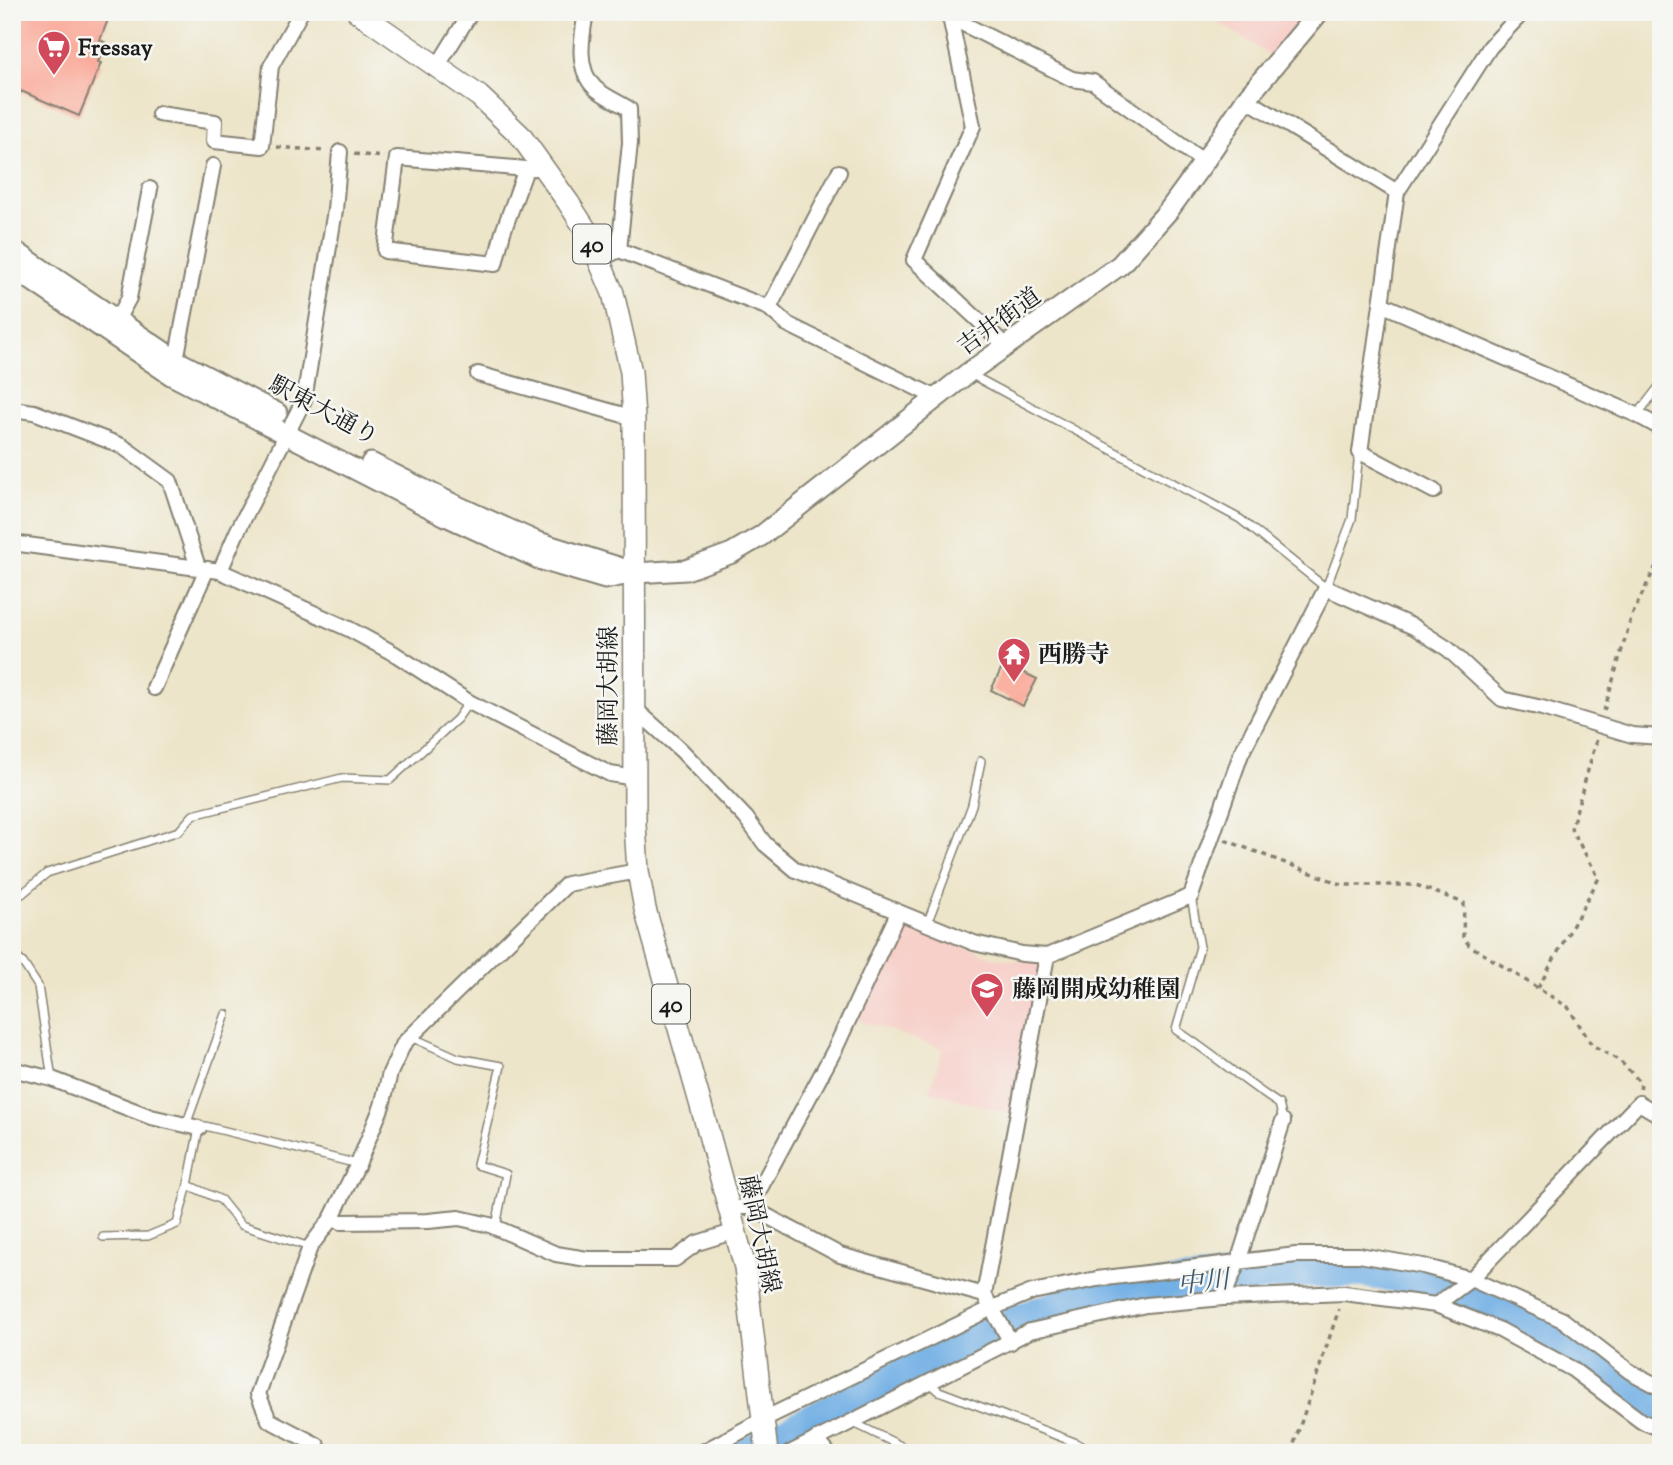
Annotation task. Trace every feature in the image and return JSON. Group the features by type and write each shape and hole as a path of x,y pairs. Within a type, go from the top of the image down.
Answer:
{"main road":[{"name":"藤岡大胡線","path":"358,12 479,96 520,135 535,168 586,230 612,293 631,372 634,418 635,778 638,871 656,955 740,1207 736,1231 745,1268 766,1437"}],"street":[{"path":"159,114 215,122 214,141 262,146 271,66 300,12"},
{"path":"437,67 471,12"},
{"path":"586,12 580,47 586,74 595,88 629,109 630,143 619,250"},
{"name":"吉井街道","path":"290,428 446,516 541,560 604,579 635,573 686,570 732,553 761,536 968,373 1119,264 1169,210 1246,99 1319,12"},
{"path":"1434,491 1360,452 1396,192 1490,47 1522,12"},
{"path":"945,15 1072,79 1093,82 1204,162"},
{"path":"945,15 973,126 914,260 1006,346"},
{"path":"1246,99 1396,192"},
{"path":"154,688 209,569 237,532 304,400 335,210 340,152"},
{"path":"397,158 535,168 503,232 495,264 385,251 397,158"},
{"path":"176,360 213,166"},
{"path":"769,309 839,172"},
{"path":"117,320 130,298 150,189"},
{"name":"駅東大通り","path":"12,249 176,360 290,428"},
{"path":"599,260 619,250 769,309 787,324 937,398"},
{"path":"12,267 171,374 290,428"},
{"path":"1381,304 1637,415 1661,428"},
{"path":"478,374 634,418"},
{"path":"12,410 34,412 122,446 170,481 209,569"},
{"path":"12,543 209,569 349,629 396,654 469,702 610,774 635,778"},
{"path":"635,709 681,750 746,818 765,844 796,870 974,943 1022,954 1046,956 1191,896 1241,754 1326,588 1414,627 1448,649 1502,698 1632,735 1661,737"},
{"path":"318,1453 317,1445 269,1420 258,1394 310,1247 331,1219 358,1164 382,1106 390,1073 404,1044 567,884 638,871"},
{"path":"898,913 835,1049 740,1207 840,1255 984,1295"},
{"path":"1011,1342 984,1295 1046,956"},
{"path":"12,1069 52,1080 151,1117 192,1127"},
{"path":"1436,1306 1471,1279 1639,1103 1661,1116"},
{"path":"1223,1298 1238,1262 1283,1121"},
{"path":"331,1219 341,1222 458,1218 496,1227 556,1254 587,1259 675,1259 697,1243 736,1231"},
{"path":"701,1453 766,1437 990,1309 1032,1292 1097,1279 1296,1255 1359,1255 1423,1266 1471,1279 1563,1320 1629,1371 1661,1388"},
{"path":"790,1453 1030,1331 1146,1305 1223,1298 1344,1293 1436,1306 1500,1330 1572,1369 1641,1421 1661,1429"},
{"path":"816,1439 828,1453"}],"lane":[{"path":"968,373 1240,519 1326,588 1352,519 1360,452"},
{"path":"1637,415 1661,384"},
{"path":"12,897 22,894 47,873 179,831 193,816 342,778 390,780 457,719 469,702"},
{"path":"927,924 972,805 981,761"},
{"path":"1191,896 1200,947 1176,1030 1212,1053 1244,1081 1279,1104 1283,1121"},
{"path":"12,953 23,963 37,986 52,1080"},
{"path":"103,1237 148,1236 177,1224 188,1185 192,1127 226,1014"},
{"path":"411,1037 458,1058 501,1066 477,1165 506,1174 496,1227"},
{"path":"192,1127 205,1126 358,1164"},
{"path":"188,1185 221,1200 241,1224 310,1247"},
{"path":"929,1382 939,1391 1095,1453"},
{"path":"852,1421 915,1453"}],"path":[{"path":"1538,988 1599,878 1571,830 1632,615 1661,556"},
{"path":"1212,835 1343,886 1416,884 1464,903 1463,937 1469,944 1568,1007 1592,1045 1620,1061 1641,1083 1639,1103"},
{"path":"1291,1453 1344,1293"}],"shaded area":[{"path":"1203,12 1306,12 1271,56"},
{"path":"899,921 995,958 1040,963 1011,1114 929,1091 943,1049 856,1019"}],"building":[{"name":"Fressay","path":"12,12 111,12 100,40 106,43 98,62 101,63 79,116 21,91 12,112"},
{"name":"西勝寺","path":"1004,663 1037,679 1023,706 991,690"}],"waterway":[{"name":"中川","path":"747,1453 963,1343 1074,1300 1153,1287 1299,1272 1363,1272 1432,1282 1523,1321 1661,1407"}],"place":[{"name":"Fressay","path":"54,77"},
{"name":"西勝寺","path":"1014,684"},
{"name":"藤岡開成幼稚園","path":"987,1019"}]}
